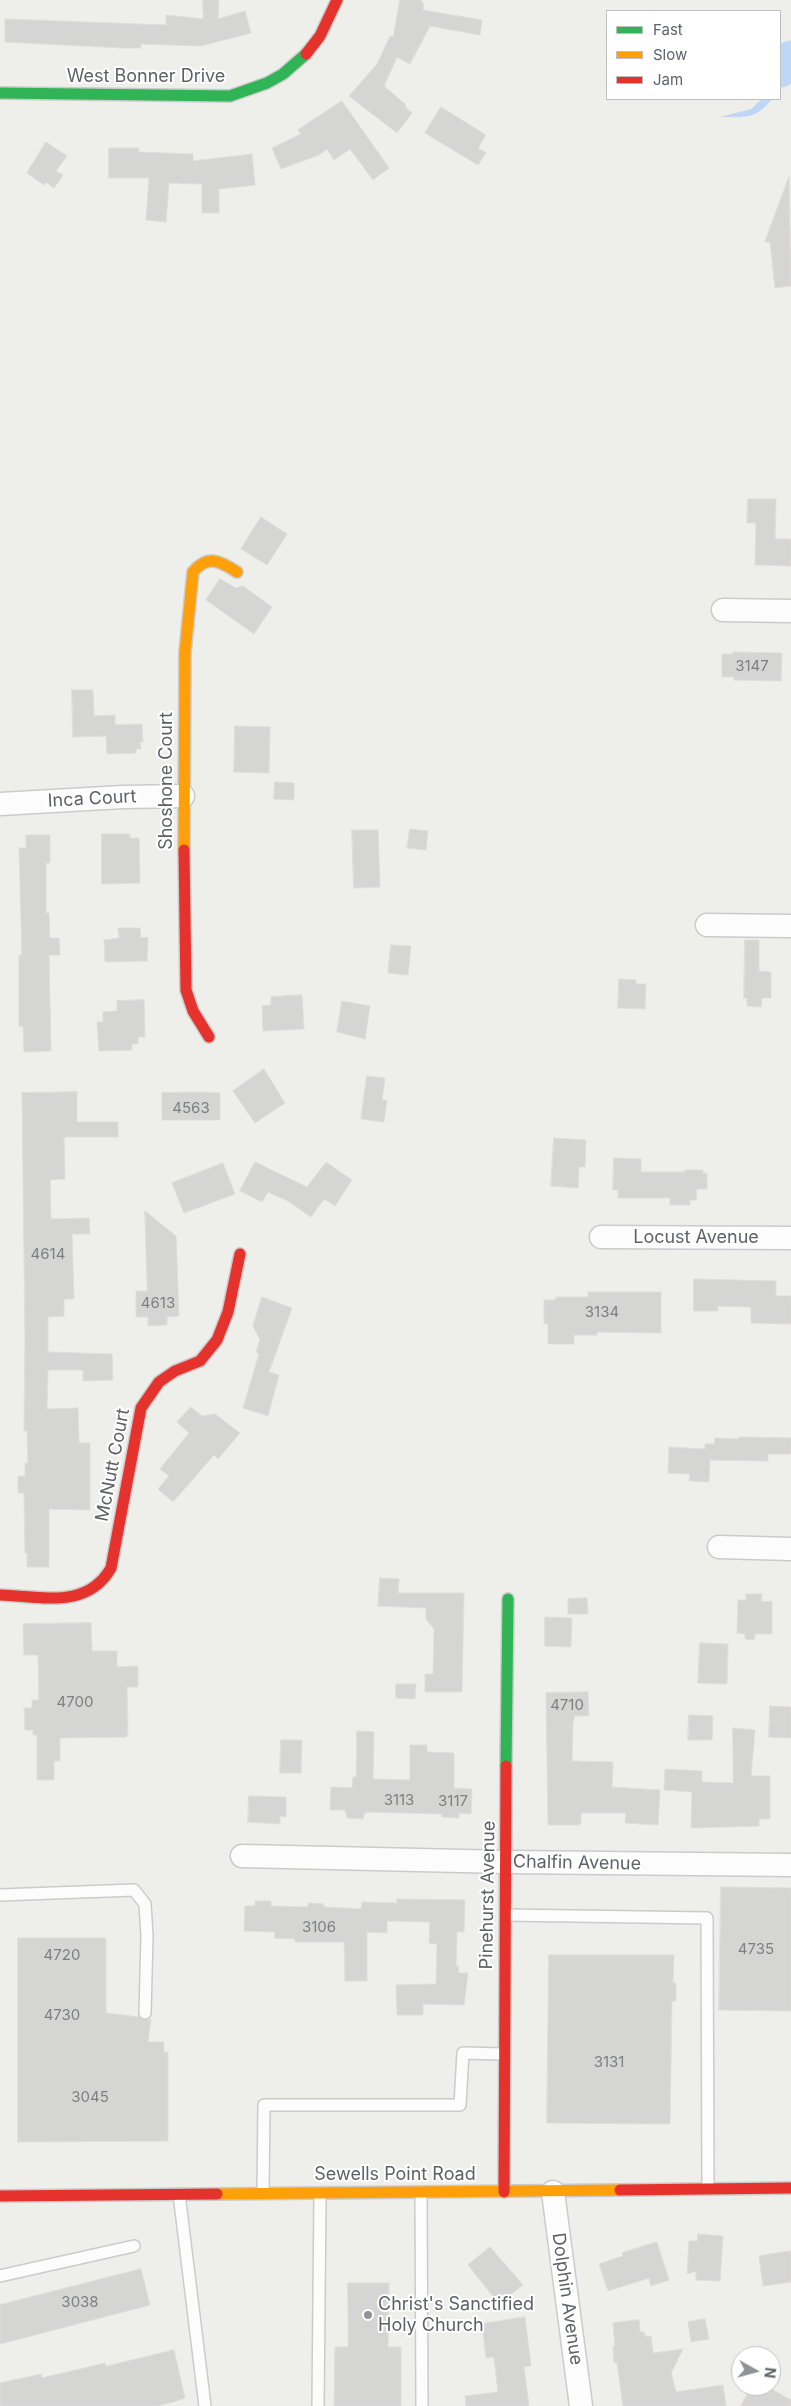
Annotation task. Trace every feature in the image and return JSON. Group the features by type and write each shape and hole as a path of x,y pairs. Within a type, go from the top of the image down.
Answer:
{"street":[{"name":"West Bonner Drive","path":"0,93 230,96 254,90 277,79 297,64 314,46 328,24 337,0"},
{"name":"Shoshone Court","path":"209,1037 193,1011 186,990 183,796 185,652 191,578 199,564 207,559 217,559 237,572"},
{"path":"723,610 791,610"},
{"name":"Inca Court","path":"0,804 124,797 183,796"},
{"path":"707,925 791,926"},
{"name":"Locust Avenue","path":"601,1237 791,1238"},
{"name":"McNutt Court","path":"0,1595 73,1597 84,1595 97,1588 104,1580 111,1568 141,1408 148,1395 160,1382 174,1372 200,1360 212,1348 221,1334 240,1254"},
{"path":"719,1547 791,1549"},
{"name":"Pinehurst Avenue","path":"504,2192 503,2054 507,1862 508,1599"},
{"name":"Chalfin Avenue","path":"242,1856 507,1862 791,1865"},
{"name":"Sewells Point Road","path":"0,2196 320,2192 553,2192 791,2188"},
{"name":"Dolphin Avenue","path":"553,2192 581,2406"}],"lane":[{"path":"0,1895 134,1890 145,1904 147,1936 145,2012"},
{"path":"506,1915 707,1918 708,2189"},
{"path":"263,2193 264,2105 460,2105 463,2053 503,2054"},
{"path":"318,2406 320,2192"},
{"path":"421,2192 422,2406"},
{"path":"179,2194 205,2406"},
{"path":"0,2276 134,2246"}],"water":[{"path":"761,100 771,100 760,111 749,116 720,117 751,109"}],"building":[{"path":"203,0 219,0 218,19 245,11 251,33 201,46 141,44 141,48 122,48 5,42 5,19 166,25 166,15 203,19"},
{"path":"400,0 422,0 421,3 424,3 423,10 482,20 480,35 430,26 410,64 397,57 384,86 406,105 405,107 412,113 397,133 349,96 377,64 390,36 393,37"},
{"path":"342,101 389,168 373,180 350,149 334,160 327,149 319,155 281,169 272,148 301,134 298,130"},
{"path":"441,107 486,135 478,148 486,153 478,165 425,133"},
{"path":"46,142 67,156 56,171 63,175 54,188 46,182 44,185 27,173"},
{"path":"109,148 139,148 139,152 193,154 193,161 252,154 255,185 219,189 219,213 202,213 202,184 169,183 166,222 146,220 149,178 109,178"},
{"path":"789,177 791,286 775,288 770,242 765,242"},
{"path":"748,499 776,499 775,539 791,539 791,566 755,565 756,523 747,523"},
{"path":"261,517 287,534 267,565 241,549"},
{"path":"220,579 236,588 243,586 272,607 254,634 206,600"},
{"path":"733,652 782,653 781,681 734,680 734,677 722,677 722,654 733,654"},
{"path":"72,690 93,690 94,716 115,715 115,725 142,724 143,742 140,742 141,749 136,749 136,753 107,754 106,736 73,737"},
{"path":"235,726 270,727 269,773 234,772"},
{"path":"275,782 294,783 294,800 274,799"},
{"path":"410,829 428,831 426,850 407,848"},
{"path":"352,830 378,830 380,887 354,888"},
{"path":"102,834 130,834 130,838 139,838 140,883 102,884"},
{"path":"26,835 50,835 50,863 46,863 46,913 49,913 50,938 59,938 60,955 49,955 51,1051 24,1052 23,1026 19,1027 19,955 22,955 19,848 26,848"},
{"path":"118,928 140,928 141,938 148,937 147,961 105,962 104,940 119,938"},
{"path":"745,940 759,940 759,971 771,972 771,998 762,998 761,1007 747,1006 747,998 744,998"},
{"path":"391,945 411,946 408,975 388,973"},
{"path":"619,979 636,980 636,984 646,984 645,1009 618,1008"},
{"path":"302,995 304,1029 263,1031 262,1006 271,1005 271,997"},
{"path":"144,1000 145,1037 138,1037 138,1044 132,1044 132,1050 99,1051 97,1022 103,1022 103,1012 117,1011 117,1001"},
{"path":"342,1001 370,1006 365,1039 337,1032"},
{"path":"264,1069 285,1103 255,1123 233,1091"},
{"path":"367,1076 385,1078 382,1100 387,1100 384,1122 361,1119"},
{"path":"77,1092 77,1122 118,1122 118,1137 64,1137 65,1179 50,1180 51,1219 89,1218 90,1234 72,1234 74,1299 64,1299 64,1316 48,1317 48,1352 112,1354 113,1380 83,1381 83,1370 48,1370 47,1409 78,1408 79,1443 90,1443 90,1510 49,1509 49,1567 27,1567 24,1493 18,1493 18,1476 25,1476 25,1463 28,1463 27,1431 24,1431 25,1339 22,1093"},
{"path":"162,1093 220,1093 220,1120 162,1120"},
{"path":"554,1138 586,1140 585,1167 579,1167 578,1188 551,1186"},
{"path":"614,1158 641,1159 641,1172 703,1170 703,1173 707,1173 707,1189 697,1189 696,1200 690,1200 690,1205 670,1205 670,1198 618,1198 618,1190 613,1190"},
{"path":"255,1162 307,1187 326,1162 352,1180 335,1206 324,1199 311,1217 288,1201 268,1192 262,1202 240,1191"},
{"path":"223,1163 235,1194 184,1213 172,1183"},
{"path":"145,1211 176,1236 179,1316 167,1317 167,1325 148,1326 148,1317 136,1317 136,1291 147,1291"},
{"path":"694,1279 776,1281 776,1296 791,1296 791,1324 751,1323 751,1307 718,1306 718,1311 694,1311"},
{"path":"588,1292 661,1292 661,1333 597,1332 597,1335 574,1335 574,1344 548,1344 548,1324 544,1324 544,1300 555,1300 556,1297 588,1297"},
{"path":"262,1297 292,1308 269,1372 279,1375 268,1416 243,1408 259,1354 256,1352 260,1340 253,1326"},
{"path":"191,1407 202,1416 215,1414 240,1433 218,1459 214,1455 173,1502 158,1489 169,1476 160,1469 189,1433 177,1422"},
{"path":"739,1437 791,1438 791,1454 768,1454 768,1461 710,1460 709,1482 689,1481 690,1474 668,1473 669,1447 705,1449 705,1444 714,1444 715,1438 738,1439"},
{"path":"380,1578 399,1579 398,1593 464,1593 462,1692 425,1692 425,1674 433,1674 434,1629 426,1619 426,1608 378,1606"},
{"path":"746,1594 762,1594 761,1602 772,1601 772,1634 755,1634 754,1640 745,1639 745,1634 737,1633 738,1600 746,1600"},
{"path":"587,1598 588,1614 568,1614 568,1599"},
{"path":"545,1617 572,1618 571,1647 545,1646"},
{"path":"91,1623 92,1651 117,1651 117,1667 138,1666 138,1687 127,1687 128,1734 126,1737 60,1738 60,1761 54,1761 54,1780 37,1780 37,1735 33,1735 33,1730 25,1730 24,1708 32,1708 32,1700 39,1700 38,1655 24,1655 23,1624"},
{"path":"700,1643 728,1644 727,1684 698,1683"},
{"path":"396,1684 416,1684 415,1699 396,1698"},
{"path":"588,1692 589,1716 575,1716 573,1723 572,1761 613,1762 612,1787 660,1790 658,1825 625,1823 626,1813 581,1813 581,1823 578,1825 548,1825 546,1693"},
{"path":"770,1706 791,1707 791,1738 769,1737"},
{"path":"689,1715 713,1716 712,1740 688,1740"},
{"path":"733,1728 755,1730 751,1776 770,1776 770,1819 759,1819 759,1826 691,1828 692,1792 664,1790 665,1769 702,1771 702,1782 733,1783"},
{"path":"357,1731 374,1732 373,1779 410,1780 410,1745 427,1745 427,1752 454,1753 454,1788 472,1789 471,1814 459,1813 459,1818 442,1817 442,1814 367,1812 364,1814 363,1819 347,1818 345,1810 330,1810 331,1787 352,1788 353,1777 356,1777"},
{"path":"281,1740 302,1740 301,1773 280,1773"},
{"path":"249,1796 286,1797 286,1817 280,1816 280,1824 248,1822"},
{"path":"721,1887 791,1888 791,2011 719,2010"},
{"path":"397,1899 465,1900 464,1932 457,1932 456,1966 459,1966 458,1973 468,1973 464,2005 423,2004 423,2015 397,2015 396,1985 436,1984 437,1944 429,1943 430,1922 387,1921 387,1933 367,1932 367,1981 345,1981 344,1942 295,1942 295,1939 274,1938 275,1932 244,1931 245,1906 255,1906 255,1901 271,1901 271,1906 308,1907 308,1903 324,1904 323,1907 361,1909 362,1902 397,1903"},
{"path":"18,1938 106,1938 106,2013 139,2017 144,2020 151,2019 148,2042 164,2042 164,2052 168,2052 168,2141 18,2142"},
{"path":"549,1955 674,1955 673,1983 676,1983 676,2001 672,2001 670,2124 547,2123"},
{"path":"698,2234 723,2236 720,2281 696,2280 696,2271 687,2274 689,2241 697,2241"},
{"path":"657,2242 669,2280 651,2286 649,2278 608,2291 599,2264 623,2256 622,2253"},
{"path":"490,2247 523,2285 499,2304 468,2265"},
{"path":"791,2251 791,2282 763,2286 759,2256"},
{"path":"141,2269 150,2305 0,2344 0,2305"},
{"name":"Christ's Sanctified Holy Church","path":"348,2283 389,2283 388,2347 401,2347 401,2406 334,2406 335,2347 348,2347"},
{"path":"525,2317 531,2366 524,2367 529,2406 466,2406 465,2396 498,2392 494,2357 486,2358 482,2324"},
{"path":"705,2319 709,2339 691,2342 688,2322"},
{"path":"639,2320 640,2332 644,2332 645,2336 651,2336 653,2353 683,2349 671,2373 676,2392 723,2385 726,2406 623,2406 617,2362 614,2363 613,2323"},
{"path":"174,2350 185,2398 173,2402 157,2406 0,2406 0,2383 41,2374 42,2378 105,2363 106,2366"},
{"path":"781,2394 791,2400 791,2406 741,2406 746,2396 781,2396"}],"waterway":[{"path":"781,69 791,58"}],"traffic: fast":[{"path":"0,93 230,96 267,83 283,74 306,54"},
{"path":"506,1766 508,1599"}],"traffic: slow":[{"path":"184,850 185,652 193,572 198,566 209,561 220,562 237,572"},
{"path":"217,2194 620,2190"}],"traffic: jam":[{"path":"306,54 320,36 337,0"},
{"path":"184,850 186,990 193,1011 209,1037"},
{"path":"0,1595 47,1598 62,1598 76,1595 89,1590 101,1581 111,1568 141,1408 159,1382 175,1371 200,1361 217,1340 228,1312 240,1254"},
{"path":"504,2192 506,1766"},
{"path":"620,2190 791,2188"},
{"path":"0,2196 217,2194"}],"place":[{"name":"Christ's Sanctified Holy Church","path":"368,2315"}]}
